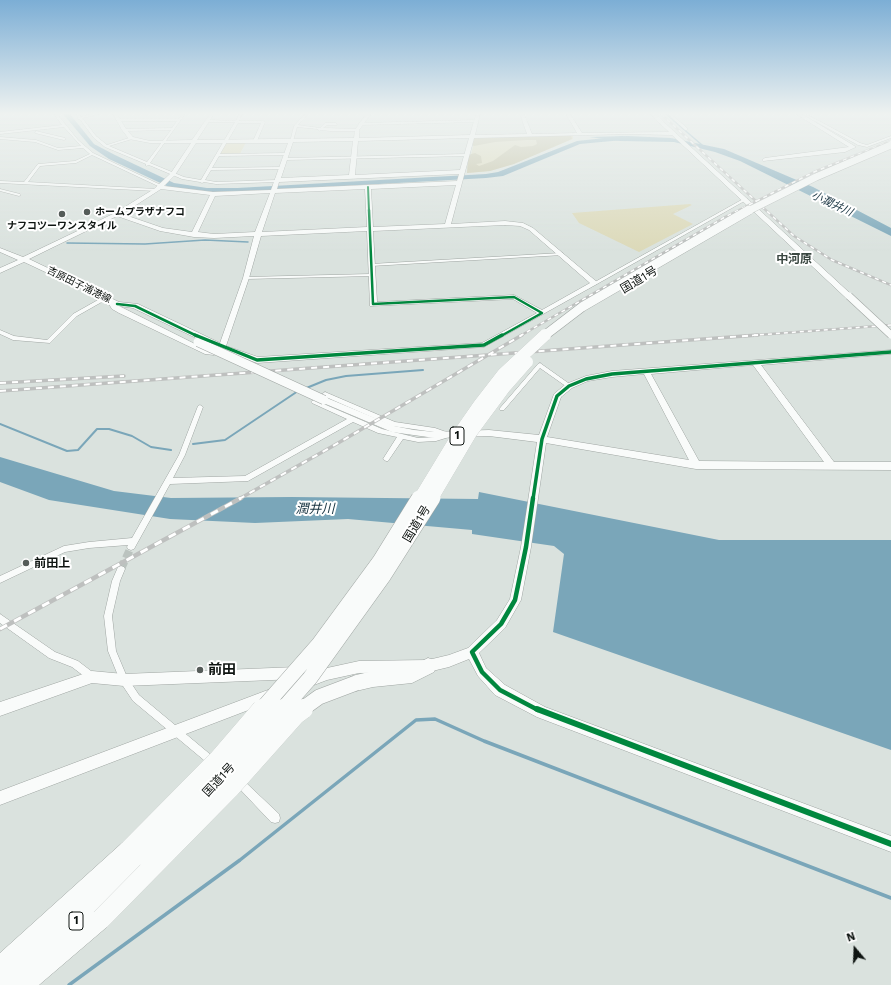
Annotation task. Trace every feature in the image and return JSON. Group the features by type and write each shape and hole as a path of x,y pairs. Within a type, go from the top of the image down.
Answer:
{"highway":[{"name":"国道1号","path":"6,985 137,853 319,644 380,561 456,438 479,405 503,374 526,351 553,328 582,307 720,226 771,198 857,160"},
{"name":"国道1号","path":"0,968 137,853 226,773 310,678 384,575 414,530 471,433 505,387 527,362 586,312 724,229 820,180 867,160"},
{"path":"22,985 100,919 229,789 295,715 319,697 356,683 373,679 412,675 428,666"}],"street":[{"path":"26,183 39,165 76,162 80,160"},
{"path":"104,160 160,187 175,191 213,194 460,182"},
{"path":"136,160 172,175 202,182 277,181 352,176 462,173"},
{"path":"147,165 151,160"},
{"name":"吉原田子浦港線","path":"25,260 117,214 160,187 172,175 182,160"},
{"path":"202,182 215,160"},
{"path":"111,301 119,309 206,352 211,353 223,345 246,278 258,234 285,160"},
{"path":"352,176 353,160"},
{"path":"448,225 466,160"},
{"path":"702,160 891,335"},
{"path":"210,169 282,168"},
{"path":"0,182 160,187"},
{"path":"368,187 372,302 377,305 514,297 542,313"},
{"path":"0,190 19,195"},
{"path":"194,235 213,194"},
{"path":"2,334 13,338 48,342 75,315 111,301 135,306 214,344 223,345 257,360 484,346 746,199"},
{"path":"117,214 162,230 194,235 226,236 505,222 521,224 531,229 595,283"},
{"path":"0,245 25,260"},
{"path":"0,250 25,260"},
{"path":"371,264 560,254"},
{"path":"0,271 25,260"},
{"name":"吉原田子浦港線","path":"25,260 324,400 392,428 414,433 447,435 489,433 542,439 696,466 891,466"},
{"path":"246,278 371,275"},
{"path":"0,798 327,674 359,667 428,666 449,661 472,652 492,635 509,612 519,585 534,497 538,456 542,439 557,396 569,386 586,380 612,374 891,352"},
{"path":"755,363 832,466"},
{"path":"502,409 540,365 569,386"},
{"path":"646,371 696,466"},
{"path":"325,394 394,424 436,430 447,435 430,440 401,437 351,420 314,402 325,394"},
{"path":"0,580 64,549 89,545 133,544 185,450 200,407"},
{"path":"168,481 246,479 351,420"},
{"path":"386,459 401,437"},
{"path":"121,569 112,595 108,616 112,651 124,680 136,698 245,787 275,818"},
{"path":"0,618 52,656 75,664 92,677"},
{"path":"472,652 482,672 500,690 542,712 891,844"},
{"path":"0,709 92,677 124,680 288,673 327,674"},
{"path":"0,953 117,855 213,762"}],"shaded area":[{"path":"468,160 482,160 482,163 476,164 479,166 493,161 523,160 490,171 467,173"},
{"path":"470,160 523,160 490,171 467,173"},
{"path":"692,205 673,214 693,224 639,252 579,223 572,213"}],"water":[{"path":"737,160 750,160 813,187 891,228 891,236"},
{"name":"潤井川","path":"0,457 114,491 171,498 292,497 478,499 479,492 719,540 891,540 891,750 553,632 564,554 554,546 472,534 472,530 348,519 255,523 170,519 49,500 0,482"}],"waterway":[{"name":"小潤井川","path":"118,160 172,185 207,190 237,190 486,176 500,174 535,160"},
{"path":"67,243 145,244 205,240 248,242"},
{"path":"304,389 326,380 346,376 423,370"},
{"path":"193,444 225,440 298,391"},
{"path":"0,424 67,451 78,450 97,429 109,429 132,436 151,447 171,450"},
{"path":"69,985 240,860 416,720 435,719 484,741 891,898"}],"tunnel":[{"path":"121,569 131,547"}],"railway":[{"path":"711,160 756,201"},
{"path":"756,201 814,172 844,160"},
{"path":"520,336 725,217 756,201"},
{"path":"756,201 794,236 832,260 891,285"},
{"path":"744,336 891,325"},
{"path":"488,355 522,335"},
{"path":"488,355 758,335"},
{"path":"0,391 488,355"},
{"path":"239,499 488,355"},
{"path":"0,383 124,376"},
{"path":"0,629 241,498"}],"cycle path":[{"path":"117,304 135,306 214,344 257,360 484,345 542,313 514,297 373,304 368,187"},
{"path":"891,352 612,374 586,379 569,386 557,396 542,439 526,547 515,600 501,624 472,652 482,672 500,690 542,712 891,844"}],"place":[{"name":"ホームプラザナフコ","path":"87,212"},
{"name":"ナフコツーワンスタイル","path":"62,214"},
{"name":"前田上","path":"26,563"},
{"name":"前田","path":"200,670"}],"district":[{"name":"中河原","path":"794,259"}]}
